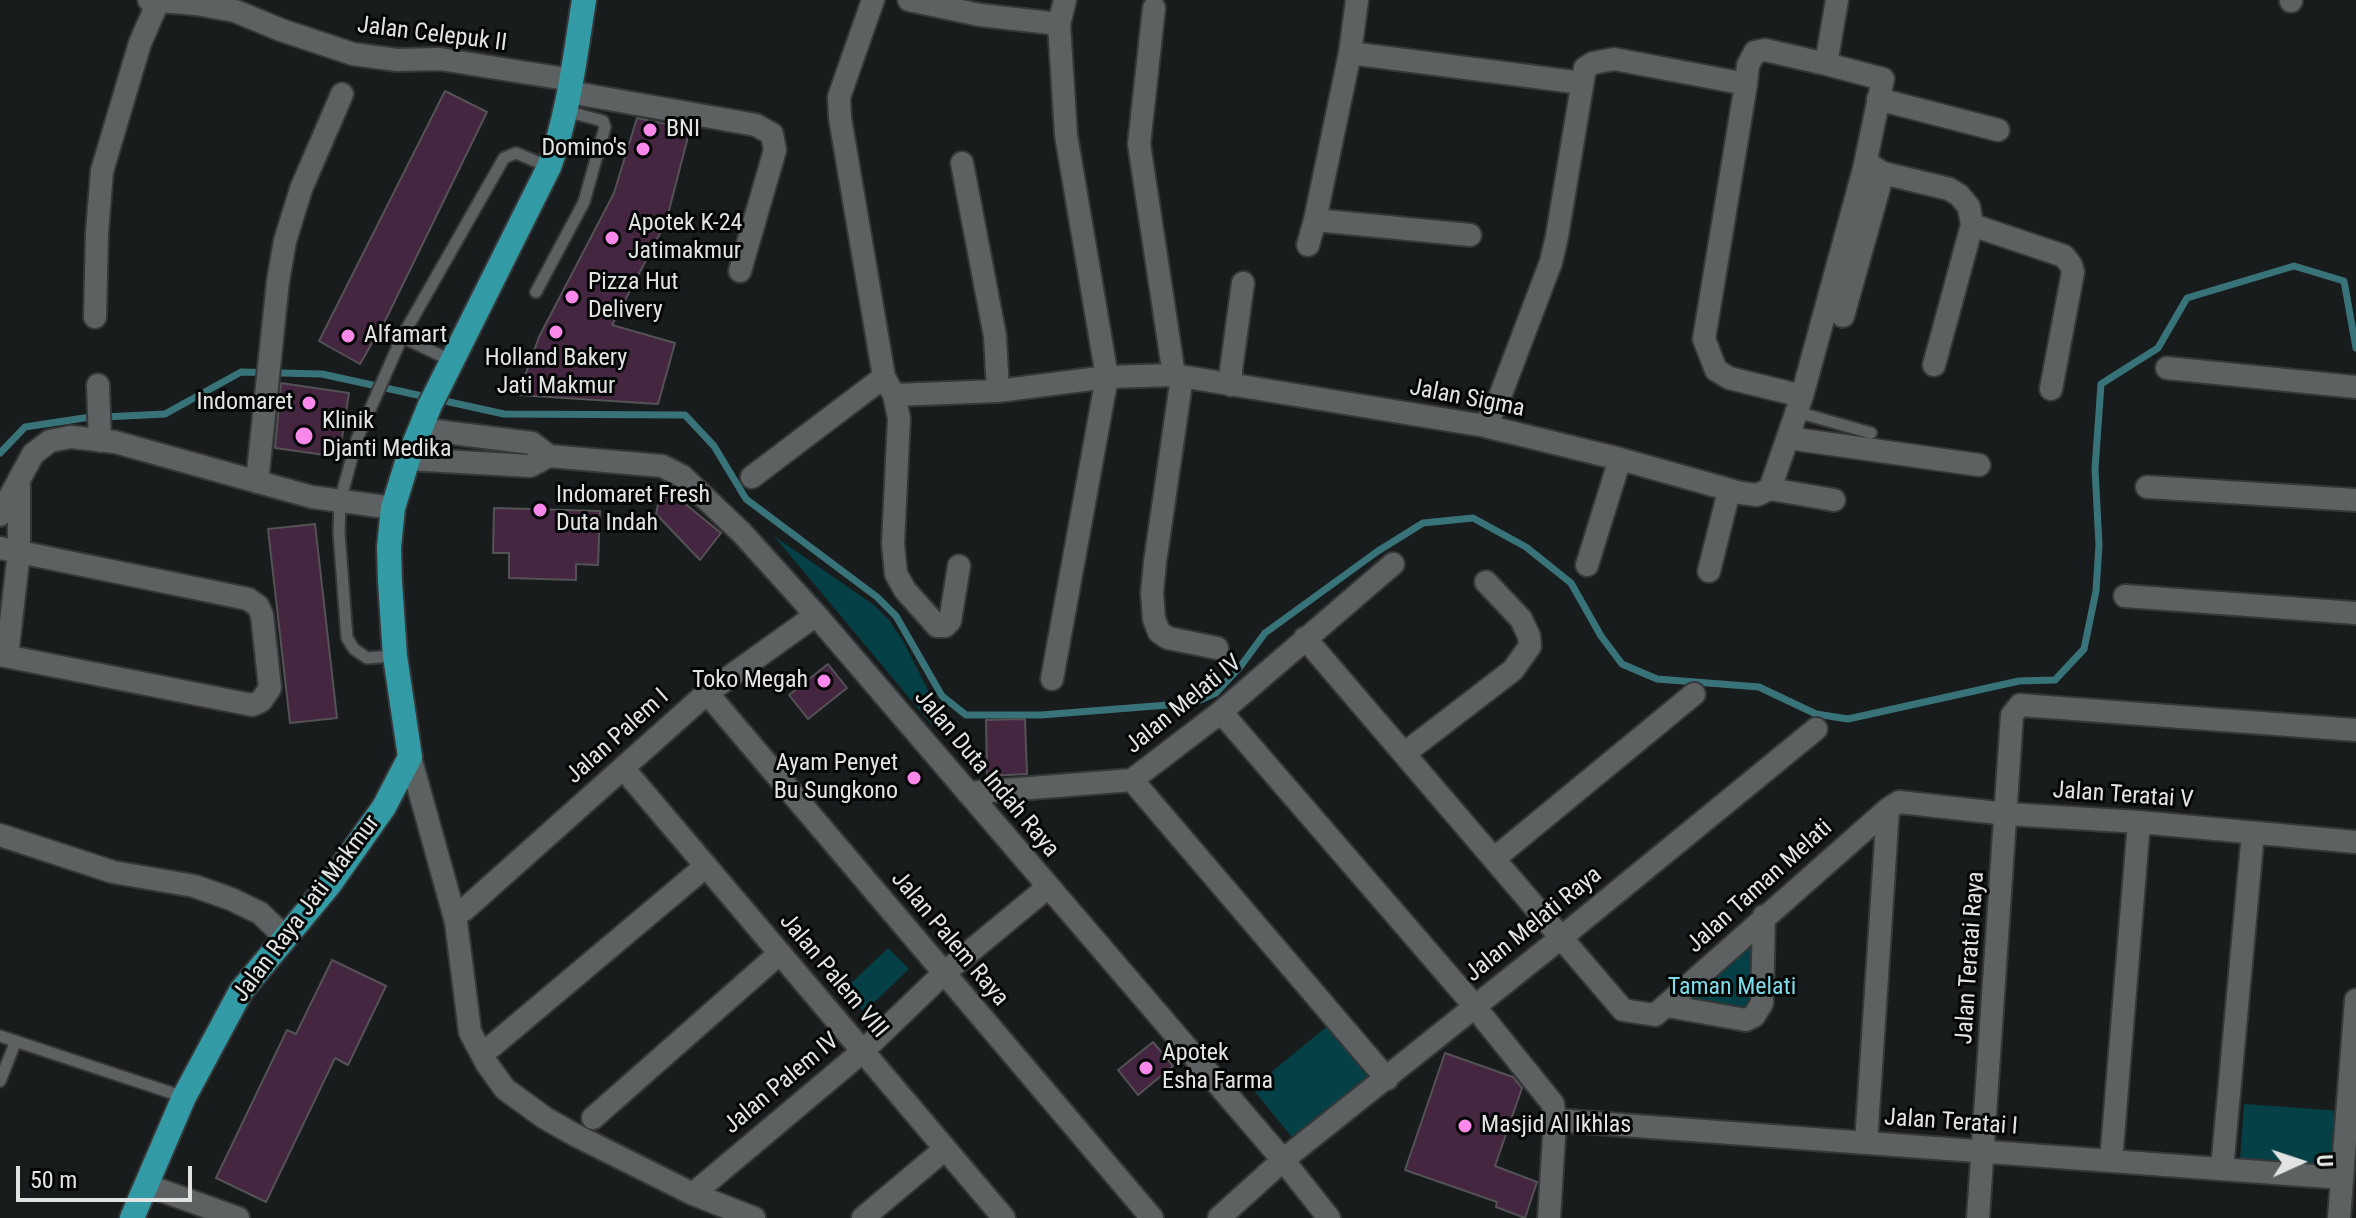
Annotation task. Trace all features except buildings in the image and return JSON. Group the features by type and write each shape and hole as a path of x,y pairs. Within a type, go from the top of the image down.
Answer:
{"main road":[{"path":"410,757 395,656 389,547 393,508 408,459 430,405 549,167 569,94 584,0"},
{"name":"Jalan Raya Jati Makmur","path":"132,1218 184,1097 241,991 329,885 384,807 410,757"}],"street":[{"path":"873,0 839,97 839,107 889,386 899,418 893,544 896,574 905,590 937,626 945,626 950,621 959,566"},
{"path":"909,0 980,15 1059,24"},
{"path":"1052,679 1107,377 1066,135 1059,24 1065,0"},
{"path":"1308,245 1350,53 1357,0"},
{"path":"1826,64 1837,0"},
{"name":"Jalan Celepuk II","path":"153,1 235,11 353,54 397,60 440,59 569,94 756,125 772,134 775,150 740,271"},
{"path":"95,317 102,171 153,1"},
{"path":"1154,8 1139,144 1178,376 1155,562 1152,593 1154,619 1159,632 1168,638 1217,648"},
{"path":"1843,316 1874,171 1878,99 1883,79 1765,50 1755,52 1748,65 1704,339 1716,370 1795,417 1979,465"},
{"path":"1350,53 1582,83"},
{"path":"1485,426 1499,399 1551,262 1585,68 1593,63 1614,59 1746,84"},
{"path":"257,482 285,241 301,189 342,94"},
{"path":"1878,99 1998,130"},
{"path":"962,163 995,336 998,391"},
{"path":"1874,171 1949,189 1969,207 1972,225 1934,365"},
{"path":"1770,489 1874,171"},
{"path":"1315,220 1470,235"},
{"path":"1972,225 2064,256 2071,265 2073,272 2051,389"},
{"path":"1231,385 1243,283"},
{"path":"2167,368 2356,387"},
{"name":"Jalan Sigma","path":"889,386 998,391 1107,377 1178,376 1485,426 1620,459 1729,491 1757,495 1770,489 1834,500"},
{"path":"759,471 889,386"},
{"path":"98,393 100,436"},
{"name":"Jalan Duta Indah Raya","path":"420,429 532,443 549,456 662,466 682,476 742,533 816,615 1283,1160 1329,1218"},
{"path":"0,515 33,454 50,441 100,436 312,497 393,508"},
{"name":"Jalan Duta Indah Raya","path":"408,459 530,466 549,456"},
{"path":"1587,565 1620,459"},
{"path":"10,550 248,599 258,606 262,615 270,688 261,701 252,705 4,655 10,550 18,480"},
{"path":"2147,487 2356,500"},
{"path":"1709,571 1729,491"},
{"name":"Jalan Melati IV","path":"968,793 1132,780 1221,712 1393,564"},
{"path":"1405,753 1513,670 1530,646 1521,619 1486,582"},
{"path":"2125,596 2356,613"},
{"name":"Jalan Palem I","path":"464,910 707,693 816,615"},
{"path":"1305,638 1623,1010 1655,1015 1667,1006 1746,1020 1754,1016 1762,1003 1764,916"},
{"name":"Jalan Palem Raya","path":"707,693 1152,1218"},
{"path":"1495,858 1694,694"},
{"name":"Jalan Teratai Raya","path":"1978,1218 2012,715 2020,705 2356,730"},
{"path":"1221,712 1480,1014 1553,1104 1555,1120 1549,1218"},
{"name":"Jalan Melati Raya","path":"1219,1218 1283,1160 1387,1079 1480,1014 1562,937 1816,729"},
{"path":"410,757 456,922 470,1032 505,1089 575,1135 693,1194 754,1218"},
{"name":"Jalan Palem VIII","path":"623,768 1004,1218"},
{"path":"1132,780 1387,1079"},
{"name":"Jalan Teratai V","path":"1888,809 1899,802 2007,814 2139,822 2356,842"},
{"path":"1866,1143 1888,809"},
{"name":"Jalan Taman Melati","path":"1667,1006 1764,916 1888,809"},
{"path":"2111,1161 2139,822"},
{"path":"2222,1169 2253,833"},
{"path":"0,835 113,872 194,886 219,895 260,913 286,938"},
{"path":"491,1047 706,866"},
{"name":"Jalan Palem IV","path":"693,1194 863,1051 944,973 1048,887"},
{"path":"593,1118 780,953"},
{"path":"2339,1218 2347,1164 2356,1000"},
{"name":"Jalan Teratai I","path":"1555,1120 2222,1169 2347,1164"},
{"path":"863,1218 945,1149"},
{"path":"146,1185 238,1218"}],"lane":[{"path":"536,292 584,202 605,127 603,121 569,94"},
{"path":"395,656 367,658 354,649 347,638 339,533 340,501 357,439 402,337 504,158 516,153 549,167"},
{"path":"402,337 449,367"},
{"path":"1795,417 1804,414 1871,433"},
{"path":"0,1036 184,1097"},
{"path":"0,1081 16,1041"}],"green space":[{"path":"774,536 874,605 889,620 930,694 945,713 932,725"},
{"name":"Taman Melati","path":"1758,931 1752,1011 1677,1004"},
{"path":"888,948 909,969 864,1012 844,990"},
{"path":"1336,1019 1378,1070 1294,1140 1252,1088"},
{"path":"2244,1104 2342,1111 2338,1169 2240,1161"}],"waterway":[{"path":"0,453 25,427 84,418 165,414 241,372 322,374 504,414 685,415 714,446 746,499 877,597 896,616 942,696 966,715 1041,715 1193,703 1216,693 1265,633 1378,551 1423,523 1473,518 1526,547 1571,583 1601,636 1622,664 1657,679 1759,687 1816,714 1848,719 2019,681 2055,680 2084,649 2096,591 2099,545 2095,469 2101,384 2158,348 2187,298 2294,266 2344,281 2356,348"}],"place":[{"name":"BNI","path":"650,130"},
{"name":"Domino's","path":"643,149"},
{"name":"Apotek K-24 Jatimakmur","path":"612,238"},
{"name":"Pizza Hut Delivery","path":"572,297"},
{"name":"Holland Bakery Jati Makmur","path":"556,332"},
{"name":"Alfamart","path":"348,336"},
{"name":"Indomaret","path":"309,403"},
{"name":"Klinik Djanti Medika","path":"304,436"},
{"name":"Indomaret Fresh Duta Indah","path":"540,510"},
{"name":"Toko Megah","path":"824,681"},
{"name":"Ayam Penyet Bu Sungkono","path":"914,778"},
{"name":"Apotek Esha Farma","path":"1146,1068"},
{"name":"Masjid Al Ikhlas","path":"1465,1126"}]}
